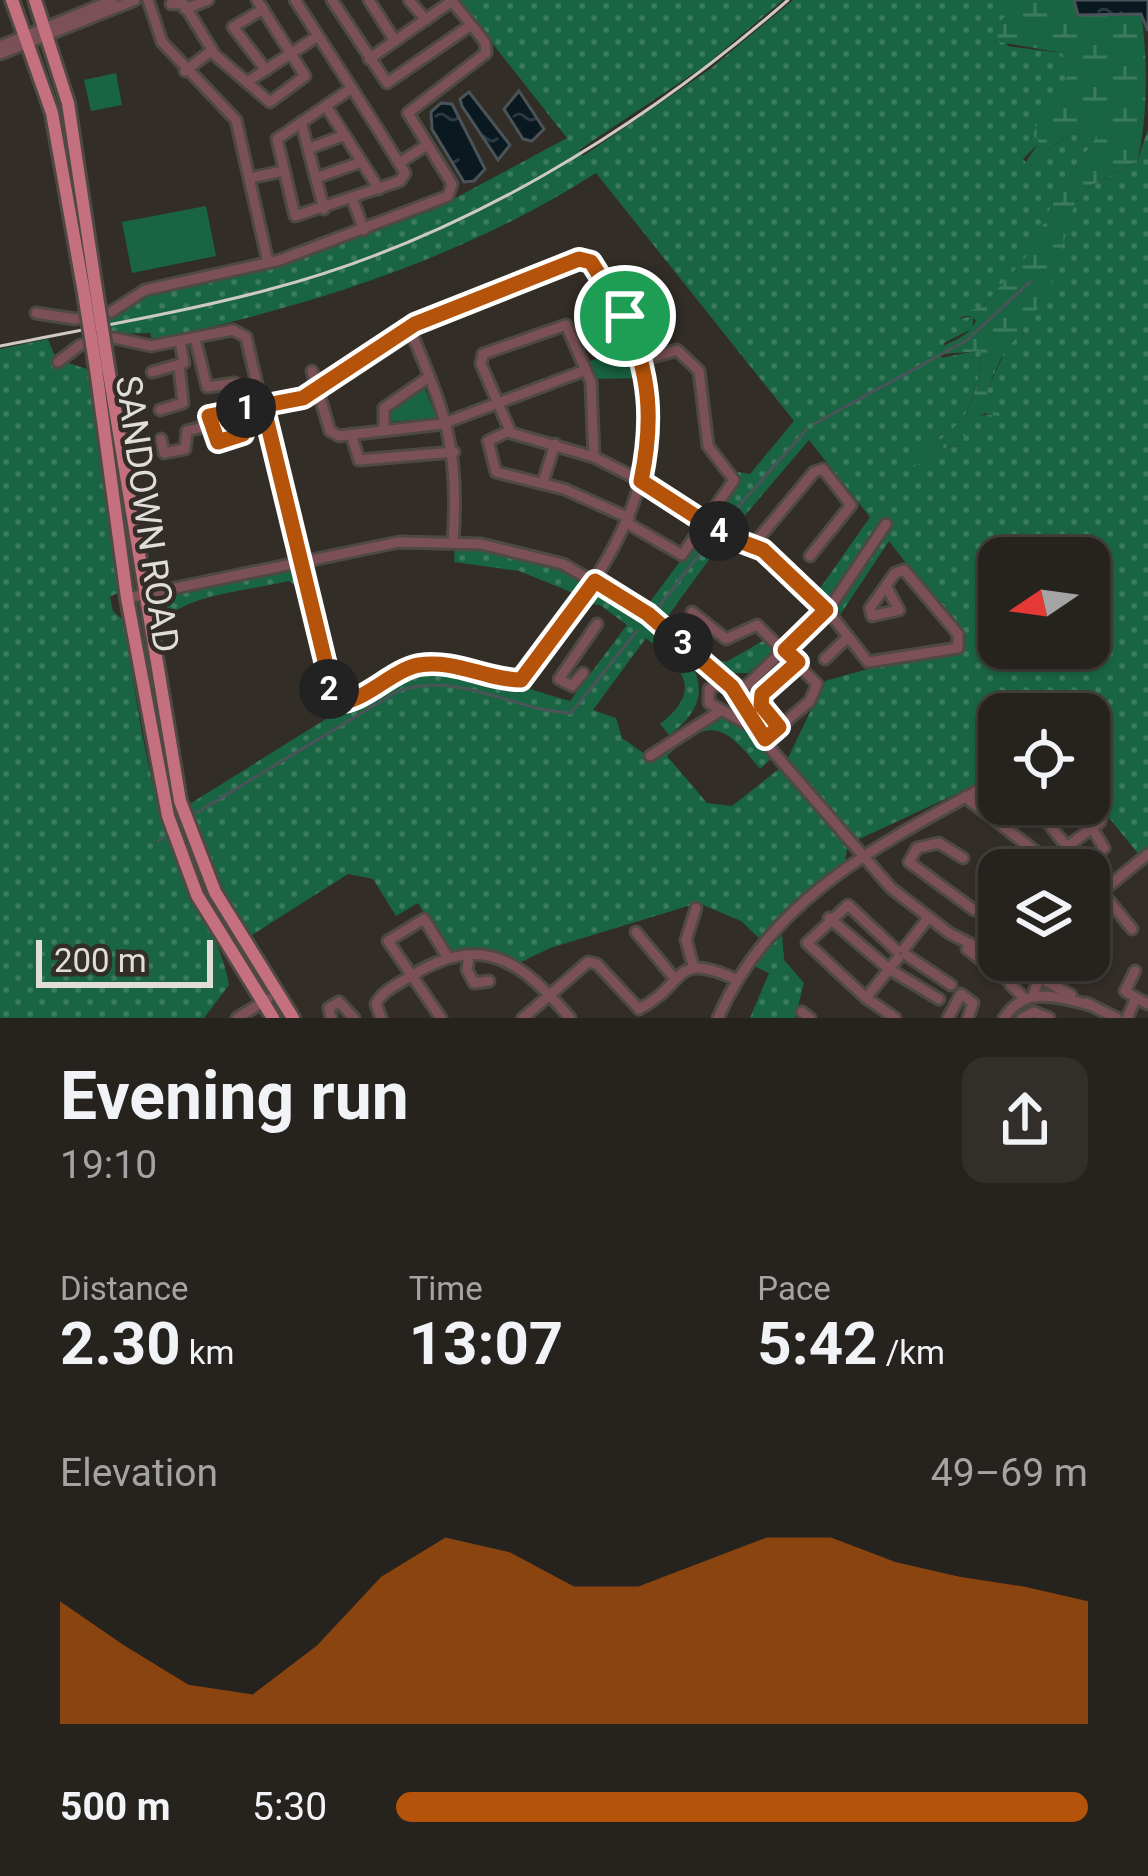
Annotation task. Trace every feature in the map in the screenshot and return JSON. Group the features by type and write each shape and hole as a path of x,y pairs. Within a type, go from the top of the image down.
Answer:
{"main road":[{"name":"SANDOWN ROAD","path":"12,0 59,144 90,292"},
{"name":"SANDOWN ROAD","path":"35,0 68,103 102,368 187,826 215,892 293,1018"},
{"name":"SANDOWN ROAD","path":"102,368 128,598 160,778 181,856 215,929 272,1018"}],"street":[{"path":"0,50 113,0"},
{"path":"48,32 135,0"},
{"path":"148,0 160,39 185,71 234,116 268,262"},
{"path":"185,9 208,0"},
{"path":"295,0 319,36 352,88 399,163 405,177 296,217 283,171 280,136 352,88"},
{"path":"348,0 334,4 389,82 471,25"},
{"path":"369,0 395,41"},
{"path":"410,0 426,20"},
{"path":"36,313 75,319 111,312 145,290 268,262 364,230 451,193 452,184 409,110 484,55 486,45 452,1 370,59"},
{"path":"171,4 182,2 211,51 270,102 302,83 305,74 260,5 233,27 266,70"},
{"path":"250,80 319,36"},
{"path":"185,71 211,51"},
{"path":"326,106 379,189"},
{"path":"301,122 324,208"},
{"path":"310,148 345,135"},
{"path":"399,163 427,146"},
{"path":"316,178 362,161"},
{"path":"250,178 283,171"},
{"path":"352,198 364,230"},
{"path":"58,362 74,348 97,341 120,339 151,346 232,330 244,334 263,405 331,696 343,704 394,673 423,664 521,680 595,581 628,520 652,422 643,360 621,308 585,259 410,327 319,389 263,405 212,414 215,441 241,436 235,410"},
{"path":"509,431 482,355 558,323 568,326 586,370 596,425 594,457"},
{"path":"410,327 454,452 453,541"},
{"path":"195,338 206,386 235,383"},
{"path":"152,372 185,362 180,341"},
{"path":"643,360 680,350 700,373 708,446 734,477 704,522 680,556 628,520 543,482 494,470 488,441 509,431 594,457 704,522 753,545 826,610 873,664 958,648 960,638 908,572 897,571 886,586"},
{"path":"160,410 183,403 179,366"},
{"path":"312,370 331,433 351,434 447,422 586,370"},
{"path":"384,430 384,408 429,377"},
{"path":"161,439 164,454 185,449 187,430 210,425"},
{"path":"351,434 359,460 454,452"},
{"path":"543,482 555,444"},
{"path":"753,545 814,472 824,469 851,505 810,556"},
{"path":"650,757 722,711 826,610 886,524"},
{"path":"128,598 381,544 453,541 536,555 595,581 681,642 726,682 768,744 858,856 928,918 1029,997 1091,1006"},
{"path":"692,612 726,639 754,623 798,662 818,690 768,744"},
{"path":"583,673 572,686 559,679 597,624"},
{"path":"562,627 582,643"},
{"path":"825,658 848,637"},
{"path":"681,642 698,662 707,694 722,711 740,717 768,744"},
{"path":"779,727 761,697 798,662"},
{"path":"685,731 707,694 767,665"},
{"path":"718,1018 735,979 858,856 978,790"},
{"path":"965,797 1030,849"},
{"path":"1050,825 1068,848 1094,825"},
{"path":"907,826 917,849 912,865 978,910"},
{"path":"1092,828 1103,849"},
{"path":"917,849 939,843 963,858"},
{"path":"1110,888 1148,854"},
{"path":"895,1018 866,998 808,943 829,918 848,905 901,953 950,985"},
{"path":"693,965 686,940 696,908"},
{"path":"1110,911 1132,929"},
{"path":"441,1018 388,941 422,918 447,956"},
{"path":"829,918 889,969 939,999"},
{"path":"866,998 928,918"},
{"path":"636,932 675,979"},
{"path":"950,933 978,944"},
{"path":"381,1018 378,998 447,956 469,956 520,966 570,1018"},
{"path":"469,956 467,970 474,983 490,981"},
{"path":"523,1018 588,962 597,964 637,1009 693,965"},
{"path":"693,965 735,979"},
{"path":"1135,971 1125,991 1148,1004"},
{"path":"1002,1018 1014,981"},
{"path":"1002,1018 1029,997 1037,981"},
{"path":"1048,981 1117,1018"},
{"path":"237,1018 278,993"},
{"path":"948,1018 961,994 974,1003 968,1018"},
{"path":"1126,1018 1136,998"},
{"path":"331,1018 329,1008 339,1002 354,1018"},
{"path":"1022,1018 1034,1012 1049,1018"}],"green space":[{"path":"458,0 783,0 706,65 579,150 583,156 710,69 793,0 1010,0 1007,46 1062,53 1073,69 1040,142 1023,159 1030,166 1080,130 1100,126 1099,134 1056,194 1034,249 982,307 958,319 973,316 973,328 944,343 941,358 981,350 976,389 963,418 940,440 907,459 911,468 947,447 962,445 970,423 990,415 986,392 1075,202 1090,186 1137,162 1148,129 1148,850 1140,856 1110,819 1110,693 978,693 978,784 855,841 788,758 825,681 907,658 954,655 963,648 963,637 889,541 840,615 834,598 823,602 810,590 821,587 870,517 809,440 729,534 713,524 712,515 736,486 738,472 750,474 794,421 596,173 438,255 325,296 152,340 150,333 112,334 109,316 122,313 141,298 268,270 433,210 567,138"},
{"path":"1010,0 1074,0 1079,15 1141,14 1146,88 1141,145 1137,162 1090,186 1075,202 1049,293 1001,358 986,392 1003,420 985,413 968,426 963,445 947,447 910,469 906,459 952,430 975,390 981,351 931,355 968,332 976,321 972,316 948,317 982,307 1033,249 1056,194 1099,134 1099,127 1079,131 1030,166 1024,165 1039,142 1033,135 1042,111 1073,69 1062,53 1000,42 994,26 1005,17"},
{"path":"116,73 122,105 91,111 84,80"},
{"path":"206,206 216,256 132,273 122,222"},
{"path":"48,339 56,359 90,370 119,592 110,597 113,611 124,621 163,821 219,950 229,985 204,1018 0,1018 0,349"},
{"path":"629,345 642,378 594,379 588,362"},
{"path":"424,387 437,418 388,422 387,412"},
{"path":"704,529 724,539 665,620 647,606"},
{"path":"455,545 527,558 580,577 584,587 576,599 571,592 519,571 454,562"},
{"path":"287,567 296,572 298,587 289,581 219,595 185,606 158,625 156,604 169,595"},
{"path":"599,590 644,618 684,653 696,673 699,693 691,714 669,735 660,724 682,700 683,679 670,659 646,638 593,710 616,718 622,738 652,759 713,717 732,717 772,758 760,769 737,743 717,731 696,735 667,756 707,803 732,806 780,768 847,849 845,861 763,942 741,921 698,903 550,948 519,963 449,953 418,903 396,916 373,879 348,874 249,937 215,877 188,805 387,681 409,672 432,669 479,674 570,701 627,625 600,605 586,604"},
{"path":"768,638 775,652 748,673 719,673 701,655 726,662"},
{"path":"782,935 784,960 804,983 795,1018 750,1018 769,973 752,965"}],"water":[{"path":"1074,0 1148,0 1148,31 1141,14 1078,15"},
{"path":"519,91 544,129 532,141 523,139 504,109"},
{"path":"469,92 510,145 498,160 462,106 460,99"},
{"path":"441,103 452,104 485,169 474,181 464,182 432,129 431,112"}],"waterway":[{"path":"814,424 967,340 1030,282"},
{"path":"722,525 807,429"},
{"path":"658,608 712,538"},
{"path":"196,813 398,691 421,686 464,688 571,713 637,631"},
{"path":"158,841 163,838"}],"railway":[{"path":"0,346 267,290 409,242 477,211 609,136 731,48 788,0"}],"route":[{"path":"625,316 591,262 579,259 415,324 303,398 268,406 263,405 258,405 234,409 209,416 218,442 243,434 235,410 263,405 335,702 346,703 394,673 423,664 521,680 595,581 648,614 732,687 765,739 779,727 761,705 762,694 798,662 785,650 826,610 763,550 726,536 641,481 652,416 643,360 625,316"}]}
